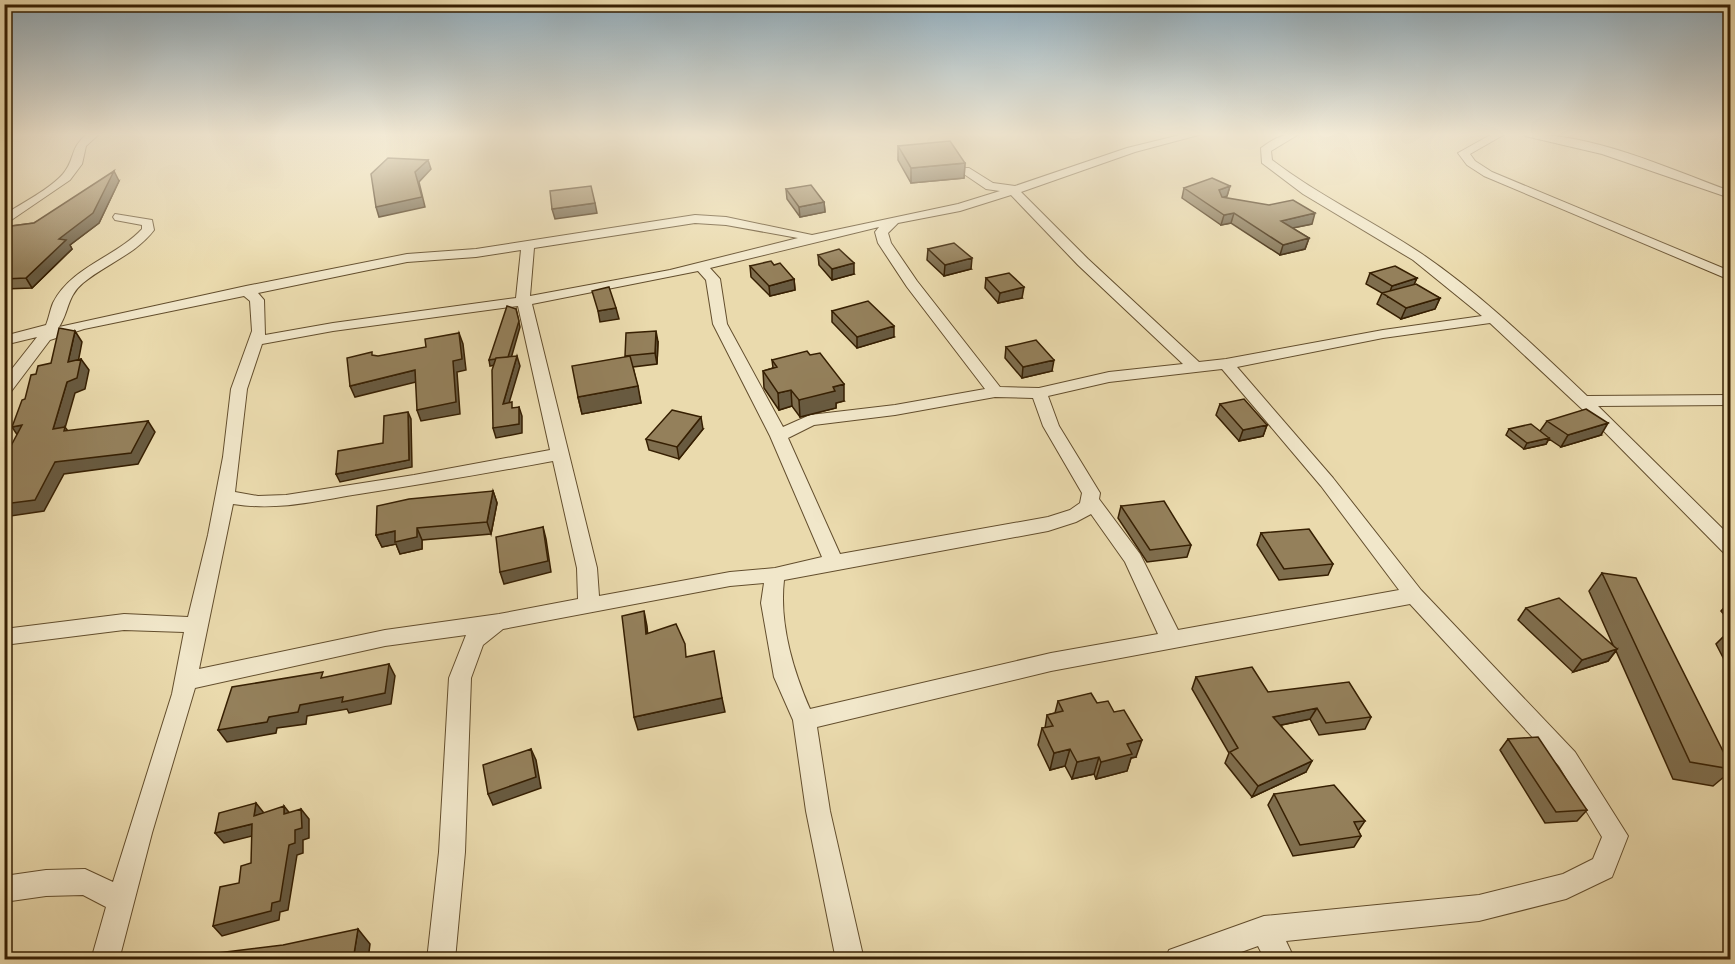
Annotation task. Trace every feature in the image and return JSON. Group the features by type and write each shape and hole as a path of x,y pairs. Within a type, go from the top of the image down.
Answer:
{"street":[{"path":"4,221 65,179"},
{"path":"979,179 990,186 1015,191 1083,262 1195,367"},
{"path":"255,341 333,327 524,301 702,267 814,238 960,207 1049,179"},
{"path":"1291,179 1322,201 1421,259 1495,318 1731,547"},
{"path":"1503,179 1731,276"},
{"path":"1686,179 1731,195"},
{"path":"1303,201 1322,201"},
{"path":"5,390 48,332 60,303 77,281 137,242 148,230 148,223 142,220 119,217"},
{"path":"4,340 407,258 476,253 696,219 726,221 814,238"},
{"path":"893,221 881,232 882,240 902,272 979,367 995,392"},
{"path":"528,245 524,271 524,301 558,454 587,568 589,605"},
{"path":"702,267 712,279 720,324 779,436 834,562"},
{"path":"105,960 139,833 186,681 225,497 239,389 259,331 260,312 257,300 246,290"},
{"path":"779,436 810,420 895,410 995,392 1038,393 1109,377 1226,364 1383,334 1495,318"},
{"path":"1179,960 1264,930 1479,908 1566,886 1604,868 1615,836 1567,759 1414,595 1327,482 1226,364"},
{"path":"186,681 385,638 499,622 730,579 775,575 834,562 1048,524 1071,517 1086,510 1091,501 1091,493 1051,426 1038,393"},
{"path":"1583,401 1731,400"},
{"path":"225,497 258,502 286,501 358,488 414,482 558,454"},
{"path":"1091,501 1133,559 1172,640"},
{"path":"775,575 771,603 785,677 804,720 818,811 849,960"},
{"path":"804,720 1051,662 1414,595"},
{"path":"4,637 132,621 169,620 196,626"},
{"path":"441,960 452,852 460,678 474,640 499,622"},
{"path":"4,889 46,883 85,882 121,901"},
{"path":"1264,930 1281,960"}],"building":[{"path":"102,179 110,179 93,213 59,239 66,240 26,278 4,279 4,227 34,223"},
{"path":"372,179 417,179 422,197 376,207"},
{"path":"1214,179 1230,186 1219,190 1222,197 1269,205 1293,200 1315,213 1281,221 1309,238 1283,245 1234,213 1224,215 1184,188"},
{"path":"811,185 824,202 799,207 786,189"},
{"path":"591,186 595,203 552,209 550,191"},
{"path":"954,243 972,258 945,265 928,249"},
{"path":"839,249 854,263 832,269 818,255"},
{"path":"771,261 774,265 780,263 794,279 769,286 750,266"},
{"path":"1395,266 1417,278 1392,286 1370,273"},
{"path":"1009,273 1024,287 1000,293 986,278"},
{"path":"1416,284 1440,298 1406,308 1382,293"},
{"path":"609,287 616,308 598,311 592,291"},
{"path":"868,301 894,326 857,337 832,311"},
{"path":"507,306 516,309 519,321 508,357 489,360"},
{"path":"59,328 75,331 68,362 81,359 77,378 67,382 53,429 65,427 64,431 148,421 131,453 55,462 35,500 4,504 4,468 9,460 4,461 4,459 22,425 12,427 22,400 25,399 31,375 36,374 38,366 51,363"},
{"path":"656,331 655,353 625,356 626,333"},
{"path":"459,333 462,359 453,361 456,402 417,410 415,370 350,386 347,358 372,352 372,355 378,356 426,347 425,339"},
{"path":"1036,340 1054,360 1023,367 1006,347"},
{"path":"807,351 810,355 820,353 844,384 833,387 835,391 799,400 791,390 778,393 763,371 777,367 772,360"},
{"path":"517,356 503,404 512,402 512,408 519,407 519,424 493,428 492,370 496,358"},
{"path":"630,356 638,386 578,397 572,366"},
{"path":"1244,399 1267,425 1243,430 1220,404"},
{"path":"1586,409 1608,423 1568,435 1547,421"},
{"path":"672,410 701,417 677,447 646,439"},
{"path":"408,412 409,460 336,474 338,451 383,443 384,416"},
{"path":"1531,424 1549,438 1527,443 1509,429"},
{"path":"493,491 487,522 417,528 417,537 395,542 395,531 376,535 377,506 409,499"},
{"path":"1164,501 1191,545 1150,550 1121,506"},
{"path":"543,527 548,561 500,572 496,537"},
{"path":"1309,529 1333,564 1284,569 1261,533"},
{"path":"1602,573 1636,578 1731,769 1690,762"},
{"path":"1559,598 1617,649 1582,660 1526,608"},
{"path":"644,611 646,634 676,624 685,644 686,657 714,651 722,698 634,717 622,616"},
{"path":"389,664 385,693 342,702 343,697 300,705 298,712 269,717 267,722 218,730 232,687 323,672 321,678"},
{"path":"1252,667 1268,692 1349,682 1371,717 1326,723 1317,708 1273,717 1312,761 1258,786 1230,752 1238,748 1196,677"},
{"path":"1091,693 1097,703 1108,701 1114,712 1124,710 1142,740 1127,744 1132,754 1101,762 1099,757 1077,762 1070,749 1054,753 1042,728 1053,726 1047,715 1063,711 1058,701"},
{"path":"1538,737 1587,810 1556,812 1508,739"},
{"path":"531,749 536,777 488,794 483,765"},
{"path":"1334,785 1365,821 1354,822 1361,836 1300,845 1274,794"},
{"path":"256,803 254,816 284,806 284,814 301,809 302,828 295,830 295,843 289,845 280,901 272,903 271,911 213,926 220,887 239,883 241,866 251,863 252,824 215,833 219,813"},
{"path":"358,929 353,960 184,960 185,957 283,945"}]}
